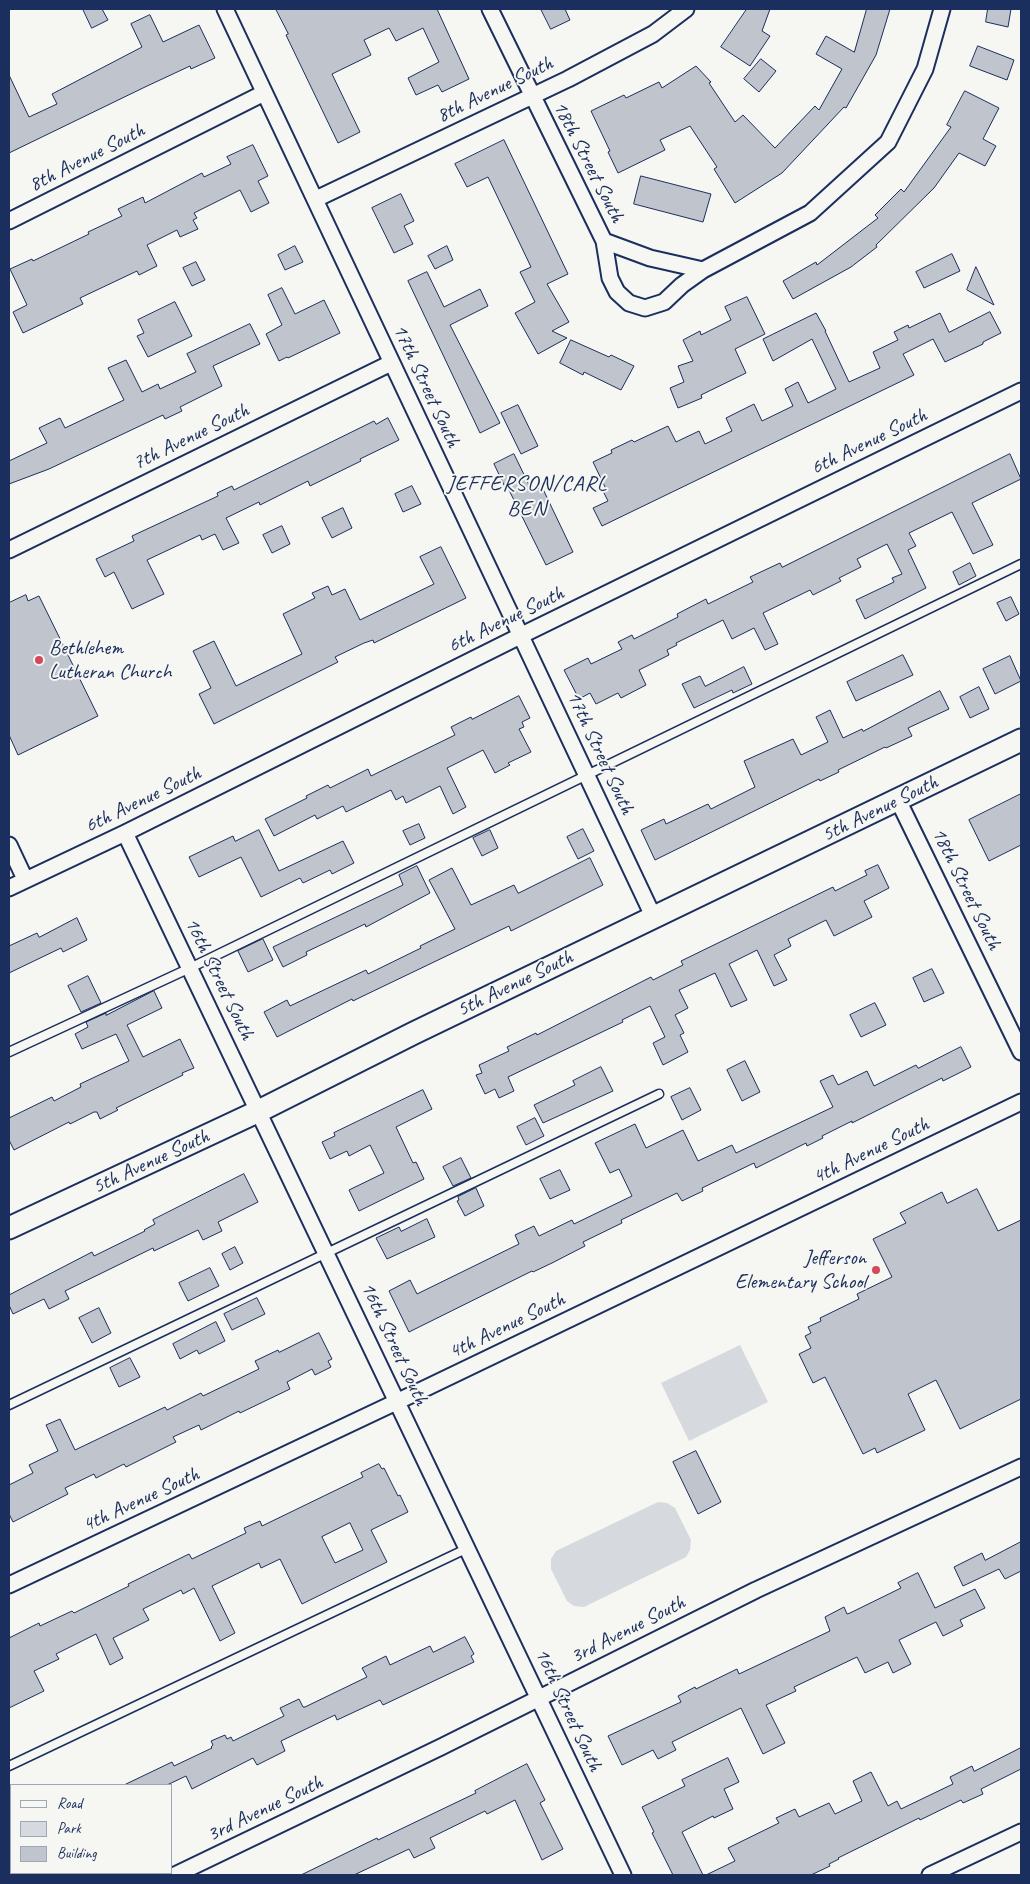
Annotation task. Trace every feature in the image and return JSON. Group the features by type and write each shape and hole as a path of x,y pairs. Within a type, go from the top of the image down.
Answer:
{"street":[{"name":"17th Street South","path":"225,9 654,918"},
{"name":"18th Street South","path":"490,9 604,241 650,258 703,270"},
{"name":"8th Avenue South","path":"316,199 568,79 652,34 686,9"},
{"path":"604,241 610,278 617,292 629,303 645,308 664,302 682,285 703,270 810,213 888,142 926,69 942,9"},
{"name":"8th Avenue South","path":"9,221 264,93"},
{"name":"7th Avenue South","path":"9,550 391,363"},
{"name":"6th Avenue South","path":"9,888 125,833 522,635 1021,391"},
{"name":"5th Avenue South","path":"9,1228 259,1111 414,1033 1021,740"},
{"name":"18th Street South","path":"898,800 1021,1052"},
{"name":"16th Street South","path":"125,833 328,1254 623,1875"},
{"path":"9,845 26,879"},
{"name":"4th Avenue South","path":"9,1586 398,1402 1021,1102"},
{"name":"3rd Avenue South","path":"175,1875 539,1699 763,1587 1021,1467"},
{"path":"930,1875 1021,1832"}],"lane":[{"path":"9,1052 190,968 1021,564"},
{"path":"9,1405 659,1094"},
{"path":"9,1766 468,1548"}],"green space":[{"path":"740,1345 768,1402 689,1441 661,1383"},
{"path":"658,1502 667,1503 675,1508 691,1540 690,1550 686,1557 584,1607 574,1606 567,1601 551,1569 551,1559 556,1551"}],"building":[{"path":"83,9 102,9 108,20 92,28"},
{"path":"276,9 437,9 469,79 442,92 438,85 416,95 408,78 439,62 423,28 396,41 389,28 364,40 371,55 332,74 360,132 338,143 286,35 288,34"},
{"path":"541,9 565,9 570,20 551,29"},
{"path":"747,9 770,9 762,31 770,36 750,66 721,47"},
{"path":"867,9 890,9 876,55 846,108 844,107 782,173 735,203 714,169 717,167 690,126 660,140 665,150 618,173 591,111 624,95 626,98 659,82 662,88 696,66 711,82 709,83 735,122 743,115 775,148 815,106 819,110 842,69 816,54 826,36 854,52"},
{"path":"988,9 1011,9 1008,27 986,22"},
{"path":"150,15 163,42 199,25 215,58 191,69 190,66 9,153 9,75 29,117 57,104 52,94 142,47 131,24"},
{"path":"978,46 1014,60 1007,80 970,66"},
{"path":"761,59 776,71 759,92 744,79"},
{"path":"965,91 999,108 983,139 996,146 985,166 959,153 934,188 876,245 877,247 851,267 793,299 783,281 816,262 817,265 878,218 875,215 901,189 904,192 951,127 947,125"},
{"path":"504,140 568,274 547,284 569,322 552,331 567,338 538,354 515,313 535,302 520,272 531,267 488,177 467,187 455,164"},
{"path":"253,145 268,176 258,181 269,203 251,212 240,190 194,213 197,218 193,220 198,229 180,237 177,230 147,245 157,266 139,275 137,271 80,298 83,304 23,333 13,312 27,305 10,269 32,259 33,261 89,234 88,232 122,216 118,209 143,197 145,203 202,173 204,177 231,164 227,157"},
{"path":"641,176 711,194 703,222 634,204"},
{"path":"401,194 414,221 404,226 413,244 394,253 372,208"},
{"path":"295,246 303,262 285,270 278,255"},
{"path":"447,246 453,260 435,269 428,256"},
{"path":"952,254 960,271 924,288 916,272"},
{"path":"196,262 205,280 192,286 183,268"},
{"path":"976,267 994,305 967,290"},
{"path":"427,272 444,307 480,289 488,306 450,325 500,423 480,433 408,281"},
{"path":"282,288 295,314 324,300 340,333 279,361 266,334 282,325 268,295"},
{"path":"747,297 765,334 735,349 746,373 701,395 702,398 678,408 670,388 684,382 678,366 693,361 683,340 700,331 701,335 731,320 725,307"},
{"path":"175,302 192,336 148,357 137,336 144,333 138,320"},
{"path":"990,312 1001,333 983,342 983,344 945,362 933,339 903,354 914,375 602,526 593,508 608,501 603,491 606,489 593,462 612,453 611,450 632,440 634,442 668,426 676,442 699,431 705,444 732,431 726,418 754,404 762,421 793,406 785,389 798,382 808,403 836,389 812,339 773,361 763,339 816,313 849,382 880,368 873,352 898,340 894,332 908,325 909,328 940,313 949,332"},
{"path":"250,324 260,344 213,366 222,386 180,407 182,411 165,419 163,415 49,469 9,484 9,461 47,443 39,428 60,418 65,428 124,400 108,368 126,360 142,392 158,384 160,389 196,372 187,354"},
{"path":"571,340 634,366 621,390 584,372 583,375 560,363"},
{"path":"518,405 538,446 521,454 501,413"},
{"path":"388,418 399,440 310,486 308,481 260,505 259,502 226,518 239,543 223,550 215,534 202,540 200,535 147,560 164,594 132,609 114,572 105,577 96,559 134,541 132,536 218,496 217,493 232,486 234,490 374,421 376,424"},
{"path":"514,454 532,491 542,487 573,552 546,565 494,464"},
{"path":"1010,454 1021,479 972,503 993,545 973,554 952,512 909,533 916,546 908,550 926,588 865,619 856,600 894,582 892,578 902,574 887,544 857,559 861,567 839,578 841,581 813,595 810,590 763,613 778,644 765,650 754,628 732,639 723,620 676,643 677,645 667,650 669,655 639,670 646,685 621,698 618,693 596,704 590,693 579,699 564,670 588,658 591,664 622,649 618,642 632,635 634,639 678,617 677,614 706,599 708,604 753,582 750,577 780,563 782,567"},
{"path":"412,486 421,504 403,512 395,494"},
{"path":"343,508 352,528 332,538 322,518"},
{"path":"282,526 290,544 272,553 263,535"},
{"path":"441,547 466,598 374,643 373,640 364,643 335,657 338,662 214,724 199,694 211,688 193,651 214,641 236,686 302,654 283,614 315,598 312,593 328,586 332,595 345,589 360,620 434,584 420,557"},
{"path":"970,563 976,576 959,585 953,572"},
{"name":"Bethlehem Lutheran Church","path":"26,595 28,601 39,596 98,716 18,755 9,735 9,603"},
{"path":"1011,597 1019,614 1006,621 997,603"},
{"path":"903,655 913,675 856,701 847,682"},
{"path":"1010,656 1021,681 995,694 983,669"},
{"path":"744,667 752,684 733,693 732,690 694,708 682,684 700,676 705,686"},
{"path":"979,687 989,709 970,718 960,697"},
{"path":"940,691 949,709 908,728 912,736 885,747 838,770 839,772 820,781 819,779 655,860 641,830 664,819 666,824 708,804 711,809 755,787 744,761 793,739 801,755 828,742 816,717 830,710 843,738 862,729 863,731"},
{"path":"519,696 530,718 522,722 524,727 519,729 531,752 508,763 510,765 495,773 483,750 447,768 466,807 453,814 440,786 406,803 403,796 396,800 391,790 346,812 343,806 317,819 315,815 274,836 265,819 328,785 330,788 368,769 371,776 455,735 451,727"},
{"path":"1021,794 1021,845 989,861 969,820"},
{"path":"419,824 425,838 410,845 403,831"},
{"path":"583,829 594,851 578,859 567,837"},
{"path":"259,830 279,871 343,841 354,863 332,874 330,870 303,883 300,878 261,897 241,857 199,877 189,857 233,836 235,841"},
{"path":"490,830 498,848 482,856 473,838"},
{"path":"590,858 603,885 511,931 509,926 353,1001 352,999 277,1037 264,1012 287,1000 290,1006 366,970 368,974 455,929 429,880 452,868 471,905 514,885 518,893"},
{"path":"878,865 889,888 864,901 872,917 834,936 826,920 788,939 791,946 774,955 787,980 774,986 757,950 729,964 747,1000 731,1007 715,973 679,990 688,1008 675,1015 684,1033 680,1035 688,1052 663,1065 653,1043 665,1037 650,1006 622,1020 623,1022 508,1077 514,1091 499,1098 495,1089 485,1094 476,1075 482,1073 479,1065 509,1051 507,1047 536,1033 537,1035 651,977 653,980 683,965 681,961 833,887 835,891 867,875 865,871"},
{"path":"417,866 430,893 366,927 365,924 306,952 307,955 283,967 273,947 403,885 399,875"},
{"path":"77,918 87,940 63,952 61,948 9,973 9,946 37,933 39,937"},
{"path":"263,939 273,960 248,972 238,951"},
{"path":"932,969 944,993 924,1002 913,978"},
{"path":"88,976 101,1003 81,1012 68,986"},
{"path":"154,991 162,1008 127,1025 143,1057 180,1039 194,1068 116,1108 118,1110 100,1119 97,1112 94,1112 70,1124 69,1122 14,1150 9,1140 9,1118 52,1097 54,1101 81,1087 80,1084 129,1061 116,1034 82,1049 75,1034 88,1027 86,1022 106,1013 106,1015"},
{"path":"875,1003 886,1025 861,1037 850,1015"},
{"path":"961,1047 971,1067 943,1081 942,1078 852,1123 852,1121 807,1146 806,1143 756,1168 754,1163 702,1188 703,1191 682,1201 677,1193 621,1220 622,1223 583,1242 585,1246 409,1332 389,1291 410,1280 417,1294 519,1244 515,1235 534,1226 539,1236 572,1220 574,1224 632,1196 619,1169 610,1173 595,1143 635,1124 646,1148 683,1130 698,1161 732,1145 736,1153 833,1107 820,1081 833,1075 838,1085 867,1071 874,1086 916,1065 918,1068"},
{"path":"745,1061 760,1092 742,1101 727,1070"},
{"path":"601,1067 613,1091 543,1123 534,1105 575,1085 573,1081"},
{"path":"690,1088 701,1110 682,1120 671,1097"},
{"path":"423,1090 432,1109 396,1127 413,1163 416,1162 424,1179 359,1211 349,1190 384,1173 370,1145 349,1156 347,1151 330,1159 322,1142 335,1136 334,1133"},
{"path":"535,1118 544,1136 526,1145 517,1127"},
{"path":"461,1158 471,1178 453,1186 443,1167"},
{"path":"560,1170 570,1190 550,1199 540,1179"},
{"path":"244,1174 258,1202 218,1222 222,1231 203,1240 198,1230 154,1251 153,1248 65,1291 69,1299 49,1309 44,1299 13,1314 9,1305 9,1295 92,1252 94,1256 145,1231 155,1224 153,1220"},
{"path":"476,1188 484,1206 465,1216 457,1201 459,1200 458,1197"},
{"path":"977,1189 998,1231 1021,1220 1021,1399 960,1429 936,1380 908,1394 925,1430 877,1453 875,1448 863,1454 825,1377 813,1383 799,1354 811,1348 805,1336 811,1333 808,1327 821,1321 820,1318 859,1299 857,1294 892,1277 873,1239 906,1223 900,1213 942,1192 947,1203"},
{"path":"427,1219 435,1237 387,1259 376,1238 399,1227 401,1231"},
{"path":"235,1247 243,1263 230,1270 222,1254"},
{"path":"210,1268 219,1286 188,1301 179,1283"},
{"path":"257,1298 265,1314 232,1330 224,1314"},
{"path":"99,1308 111,1333 92,1343 79,1318"},
{"path":"216,1322 225,1341 199,1354 197,1350 180,1359 173,1344"},
{"path":"319,1333 332,1359 328,1361 331,1367 315,1375 312,1369 287,1382 290,1389 201,1430 199,1425 173,1437 176,1442 126,1467 124,1464 96,1478 94,1474 65,1488 68,1494 13,1522 9,1514 9,1485 33,1473 29,1465 58,1451 46,1425 60,1419 75,1450 165,1407 167,1410 201,1393 203,1396 259,1369 255,1361"},
{"path":"130,1358 140,1377 119,1387 110,1368"},
{"path":"696,1451 721,1502 698,1514 673,1462"},
{"path":"379,1464 382,1469 384,1468 408,1512 371,1530 387,1562 302,1604 280,1559 261,1568 259,1563 212,1586 235,1633 220,1641 194,1588 183,1594 181,1590 143,1609 149,1620 113,1638 123,1658 110,1665 96,1634 56,1654 59,1659 34,1671 44,1691 9,1708 9,1638 39,1623 40,1626 72,1611 74,1613 189,1554 192,1559 246,1533 244,1528 260,1521 262,1526 363,1477 361,1473","holes":["350,1523 363,1550 335,1563 322,1537"]},
{"path":"1021,1542 1021,1571 1005,1579 999,1569 963,1586 954,1567 982,1553 985,1560"},
{"path":"918,1573 935,1608 975,1589 985,1608 960,1620 963,1626 943,1636 936,1622 899,1640 911,1664 893,1673 888,1662 865,1673 857,1657 794,1687 796,1691 766,1705 785,1743 763,1754 741,1708 672,1742 676,1750 658,1759 653,1750 622,1765 608,1736 681,1702 678,1696 695,1687 696,1689 737,1669 739,1674 830,1631 825,1617 844,1607 847,1614 850,1613 901,1588 898,1583"},
{"path":"465,1637 474,1654 471,1656 474,1662 383,1705 380,1700 337,1720 335,1715 281,1741 285,1751 257,1765 253,1758 192,1789 186,1776 169,1784 126,1784 172,1762 174,1766 212,1748 211,1741 225,1735 227,1739 231,1737 233,1741 284,1716 280,1708 299,1699 303,1707 305,1707 367,1677 362,1668 386,1656 390,1665 430,1646 433,1652"},
{"path":"1021,1748 1021,1769 981,1789 983,1794 963,1803 961,1800 920,1820 919,1818 838,1858 829,1864 830,1866 811,1875 706,1875 735,1861 728,1848 779,1823 776,1818 795,1809 799,1817 829,1803 835,1814 862,1801 853,1781 871,1772 888,1806 897,1801 901,1809 953,1784 950,1777 972,1766 974,1771"},
{"path":"728,1758 739,1782 724,1789 733,1809 714,1818 713,1816 682,1832 703,1875 673,1875 652,1833 654,1832 642,1807 685,1786 682,1780"},
{"path":"527,1764 545,1800 540,1803 563,1849 542,1860 515,1800 487,1814 485,1811 430,1838 435,1848 414,1858 409,1849 354,1875 301,1875 476,1793 475,1791"}],"place":[{"name":"Bethlehem Lutheran Church","path":"39,660"},
{"name":"Jefferson Elementary School","path":"876,1270"}],"district":[{"name":"JEFFERSON/CARL BEN","path":"527,496"}]}
